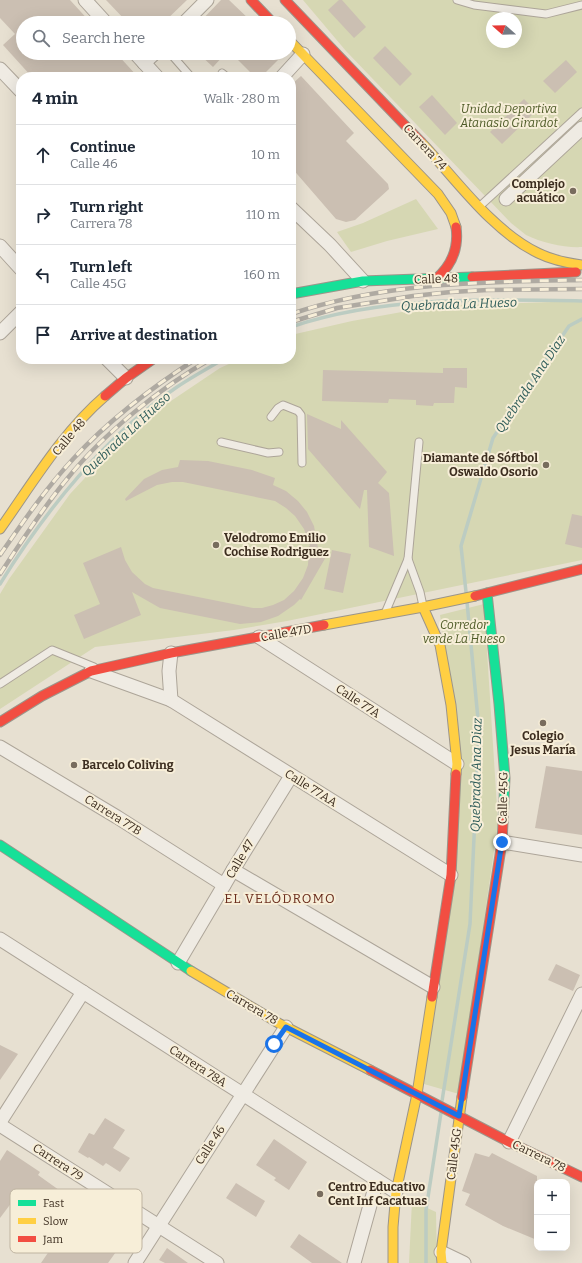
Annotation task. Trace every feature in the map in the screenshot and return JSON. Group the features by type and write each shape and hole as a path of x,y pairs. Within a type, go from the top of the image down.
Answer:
{"street":[{"path":"85,0 100,16"},
{"path":"191,16 207,0"},
{"path":"251,0 266,16"},
{"name":"Carrera 74","path":"285,0 433,156 479,207 508,233 523,245 538,254 557,261 582,265"},
{"name":"Carrera 74","path":"296,47 397,151 451,211 457,227 457,243 455,253 444,273 436,279"},
{"path":"287,72 303,54"},
{"path":"141,60 152,72"},
{"path":"144,63 147,60"},
{"path":"1,71 16,86"},
{"path":"506,199 582,128"},
{"path":"296,213 330,245 364,281"},
{"path":"0,246 16,264"},
{"name":"Calle 48","path":"296,293 364,281 582,272"},
{"path":"0,333 16,317"},
{"path":"112,364 126,378"},
{"name":"Calle 48","path":"0,529 62,442 97,404 126,378 146,364"},
{"name":"Calle 47D","path":"0,722 42,696 95,670 171,653 423,607 437,607 582,569"},
{"name":"Calle 45G","path":"442,1258 459,1116 502,842 505,778 499,704 483,594"},
{"path":"393,1263 393,1227 396,1192 414,1112 451,875 457,764 451,705 440,645 423,607"},
{"path":"434,631 440,628 441,624"},
{"name":"Calle 77A","path":"259,637 457,764"},
{"path":"171,653 169,671 171,700"},
{"name":"Calle 77AA","path":"95,670 171,700 451,875"},
{"name":"Carrera 77B","path":"0,747 117,817 224,885"},
{"name":"Calle 47","path":"178,964 233,870 291,776"},
{"path":"502,842 582,855"},
{"name":"Carrera 78","path":"0,845 178,964 286,1027 427,1099 448,1113 459,1116 582,1177"},
{"path":"233,870 433,987"},
{"name":"Carrera 78A","path":"0,939 396,1192"},
{"path":"0,1124 83,992"},
{"path":"509,1142 582,994"},
{"name":"Calle 46","path":"142,1252 286,1027"},
{"path":"414,1112 422,1106 448,1113 454,1122 457,1131"},
{"name":"Carrera 79","path":"0,1124 100,1189"},
{"path":"354,1263 377,1180"},
{"name":"Carrera 79","path":"142,1217 216,1263"},
{"name":"Calle 46","path":"135,1263 141,1253"},
{"path":"442,1258 464,1263"}],"lane":[{"path":"458,0 474,5 546,14 582,5"},
{"path":"176,60 187,72"},
{"path":"479,207 582,112"},
{"path":"271,417 278,408 283,405 298,410 300,415 302,463"},
{"path":"221,442 268,453 279,452"},
{"path":"385,614 408,559 419,442"},
{"path":"408,559 420,592 423,607"},
{"path":"0,684 52,650 95,670"}],"green space":[{"name":"Unidad Deportiva Atanasio Girardot","path":"303,0 582,0 582,247 561,246 546,243 526,235 511,223 346,51"},
{"path":"416,199 438,229 387,241 351,252 337,232 363,223"},
{"path":"582,301 582,560 287,621 234,630 95,647 0,709 0,594 9,579 70,494 122,438 165,405 220,368 229,364 296,364 296,334 352,321 435,306"},
{"name":"Corredor verde La Hueso","path":"484,604 498,823 459,1094 424,1084 462,761 440,615"},
{"path":"412,1201 436,1212 437,1263 409,1263"}],"building":[{"path":"0,0 70,0 85,16 16,16 16,59 3,45 15,34 0,18"},
{"path":"106,0 187,0 170,16 121,16"},
{"path":"221,0 229,0 246,16 206,16"},
{"path":"339,0 342,0 366,27 354,38 328,10"},
{"path":"385,46 412,74 400,86 373,58"},
{"path":"17,60 122,60 133,72 27,72"},
{"path":"206,60 220,60 213,67"},
{"path":"238,60 278,60 266,72 250,72"},
{"path":"566,60 577,72 555,93 543,81"},
{"path":"301,76 354,133 346,141 388,184 389,189 355,220 346,222 336,219 296,173 296,80"},
{"path":"432,95 457,123 445,135 419,107"},
{"path":"524,99 536,111 502,144 490,132"},
{"path":"443,368 467,368 467,388 455,387 454,403 434,403 433,406 416,405 416,400 389,399 388,403 322,401 323,370 443,373"},
{"path":"307,414 341,429 341,420 387,472 378,483 389,493 394,556 369,547 367,490 364,490 360,509 308,449"},
{"path":"180,460 208,461 252,470 275,478 273,485 286,491 298,501 307,512 314,526 318,548 330,550 301,600 300,599 278,616 261,622 240,624 160,608 132,592 141,615 84,639 74,615 100,604 83,563 121,547 125,560 132,572 145,584 153,588 253,608 262,608 284,600 294,591 303,578 308,565 310,546 304,529 295,516 275,501 183,482 172,482 157,485 126,501 125,499 144,479 162,470 178,467"},
{"path":"572,514 582,516 582,548 565,544"},
{"path":"332,550 351,554 343,593 324,589"},
{"path":"546,766 582,771 582,835 535,828"},
{"path":"556,964 580,975 573,991 548,980"},
{"path":"0,1045 18,1054 0,1080"},
{"path":"105,1118 125,1130 113,1148 130,1158 120,1172 106,1163 103,1166 78,1152 89,1133 94,1135"},
{"path":"274,1139 307,1162 289,1190 274,1180 276,1178 256,1165"},
{"path":"7,1150 40,1172 38,1175 58,1189 10,1189 10,1205 0,1218 0,1161"},
{"path":"475,1153 489,1157 492,1153 537,1176 537,1179 534,1179 534,1239 503,1226 465,1205 470,1194 462,1191"},
{"path":"236,1183 265,1201 256,1217 226,1198"},
{"path":"299,1234 342,1263 312,1263 290,1247"},
{"path":"167,1248 188,1263 165,1263 159,1260"},
{"path":"48,1253 115,1253 108,1263 41,1263"}],"waterway":[{"name":"Quebrada La Hueso","path":"296,326 326,317 398,305 472,300 582,301"},
{"name":"Quebrada Ana Diaz","path":"466,592 461,546 493,438 569,326 582,319"},
{"name":"Quebrada La Hueso","path":"0,584 57,502 102,451 151,406 183,383 215,364"},
{"name":"Quebrada Ana Diaz","path":"442,1101 470,924 479,730 467,602"},
{"name":"Quebrada Ana Diaz","path":"426,1263 426,1210 441,1113"}],"railway":[{"path":"296,312 327,303 363,295 399,290 471,283 582,280"},
{"path":"296,320 337,308 413,296 488,290 582,289"},
{"path":"0,555 44,493 88,444 132,405 163,381 188,364"},
{"path":"0,574 49,502 81,462 97,445 153,397 202,364"}],"traffic: fast":[{"path":"296,293 363,281 472,277"},
{"path":"487,593 505,778 503,822"},
{"path":"0,845 191,971"}],"traffic: slow":[{"path":"296,47 438,194 451,213 456,227"},
{"path":"421,142 475,203 505,231 538,253 560,261 582,265"},
{"path":"0,529 61,442 89,410 105,396"},
{"path":"324,625 475,596"},
{"path":"423,607 440,645 451,705 457,764 456,774"},
{"path":"191,971 280,1024 370,1070"},
{"path":"393,1263 393,1227 396,1192 417,1094 432,997"},
{"path":"442,1263 441,1252 462,1097"}],"traffic: jam":[{"path":"251,0 266,16"},
{"path":"285,0 421,142"},
{"path":"436,279 442,274 453,256 457,235 456,227"},
{"path":"472,277 576,272"},
{"path":"105,396 126,378 146,364"},
{"path":"475,596 582,569"},
{"path":"0,722 42,696 91,671 171,653 324,625"},
{"path":"432,997 451,875 456,774"},
{"path":"462,1097 502,842 503,822"},
{"path":"370,1070 509,1142 582,1177"}],"place":[{"name":"Complejo acuático","path":"573,191"},
{"name":"Diamante de Sóftbol Oswaldo Osorio","path":"546,465"},
{"name":"Velodromo Emilio Cochise Rodriguez","path":"216,545"},
{"name":"Colegio Jesus María","path":"543,723"},
{"name":"Barcelo Coliving","path":"74,765"},
{"name":"Centro Educativo Cent Inf Cacatuas","path":"320,1194"}],"district":[{"name":"EL VELÓDROMO","path":"280,898"}],"route":[{"path":"274,1044 286,1027 459,1116 502,842"}]}
